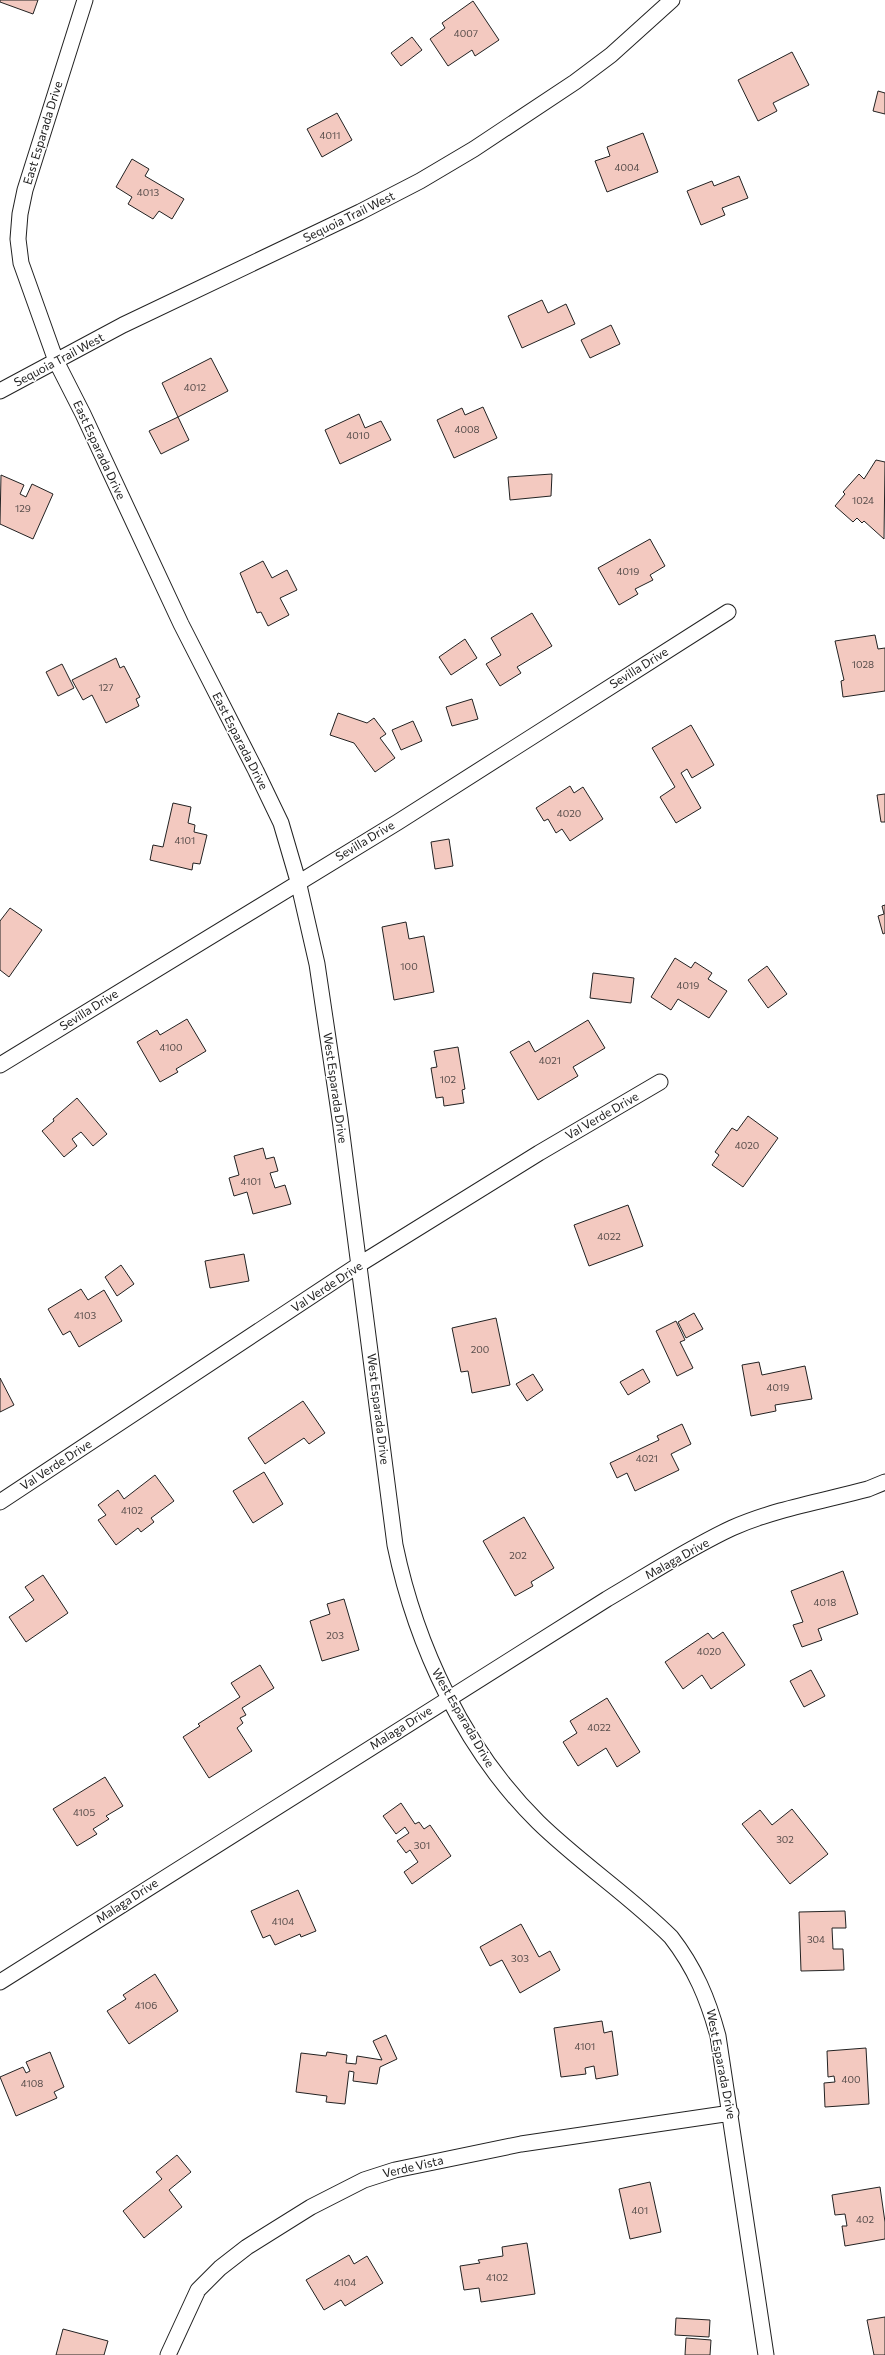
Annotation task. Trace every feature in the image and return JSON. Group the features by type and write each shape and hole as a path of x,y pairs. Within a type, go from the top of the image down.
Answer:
{"street":[{"name":"East Esparada Drive","path":"85,0 25,190 19,227 21,263 56,361 83,414 181,624 281,823 298,881"},
{"name":"Sequoia Trail West","path":"0,391 123,325 360,212 420,181 474,149 574,82 611,55 672,0"},
{"name":"Sevilla Drive","path":"0,1065 298,881 398,822 728,612"},
{"name":"West Esparada Drive","path":"298,881 317,964 360,1264 397,1557 414,1617 436,1672 480,1751 518,1800 562,1844 658,1925 687,1957 700,1981 710,2005 718,2036 731,2114 766,2355"},
{"name":"Val Verde Drive","path":"0,1502 360,1264 539,1153 660,1082"},
{"name":"Malaga Drive","path":"0,1982 607,1599 732,1528 756,1519 868,1489 885,1482"},
{"name":"Verde Vista","path":"168,2355 198,2290 220,2268 247,2247 311,2207 364,2180 395,2170 521,2144 731,2114"}],"building":[{"path":"0,0 38,0 33,14 0,2"},
{"path":"473,1 499,40 475,56 472,50 448,66 430,39 445,28 442,23"},
{"path":"412,37 422,50 401,66 391,53"},
{"path":"792,52 809,85 773,103 777,111 758,121 738,80"},
{"path":"878,91 885,93 885,114 873,111"},
{"path":"337,113 352,140 322,157 307,129"},
{"path":"643,133 658,172 607,192 595,161 610,156 607,147"},
{"path":"132,159 149,169 145,176 184,199 172,219 159,211 153,219 128,204 132,197 116,187"},
{"path":"739,176 748,198 722,208 725,215 701,225 687,191 712,181 714,186"},
{"path":"542,300 548,313 566,304 575,324 522,348 508,316"},
{"path":"611,325 620,344 590,358 581,340"},
{"path":"211,358 228,391 178,417 162,383"},
{"path":"483,407 497,438 454,458 437,420 462,408 465,415"},
{"path":"359,414 365,428 381,421 391,440 340,464 325,430"},
{"path":"178,417 189,440 161,454 149,431"},
{"path":"876,460 885,462 884,539 864,521 862,523 857,518 853,522 835,506 845,494 843,492 859,474 864,479"},
{"path":"552,474 551,496 510,500 508,477"},
{"path":"1,475 24,485 20,494 26,497 32,484 53,494 33,539 0,524"},
{"path":"650,539 665,566 650,575 653,580 635,589 638,594 619,605 598,568"},
{"path":"263,561 272,578 287,570 297,590 280,598 289,615 268,626 261,612 257,613 240,573"},
{"path":"532,613 552,646 517,667 521,673 500,686 486,664 501,655 491,638"},
{"path":"875,635 878,649 885,648 885,691 843,697 841,681 844,680 835,641"},
{"path":"465,639 477,658 451,675 439,657"},
{"path":"116,658 120,668 124,666 140,697 136,699 139,706 106,723 92,695 83,700 72,680"},
{"path":"62,664 74,688 58,696 46,672"},
{"path":"472,699 478,719 452,726 446,707"},
{"path":"338,713 367,723 374,718 386,734 380,738 395,758 375,772 354,743 330,735"},
{"path":"413,721 422,741 401,750 392,730"},
{"path":"691,725 714,765 692,778 687,769 681,773 701,808 676,823 660,797 675,787 652,748"},
{"path":"570,786 574,793 583,787 603,819 570,841 562,829 556,833 548,819 544,821 536,808"},
{"path":"885,794 885,822 881,822 877,795"},
{"path":"173,803 191,807 188,823 195,825 194,832 207,835 200,864 193,863 192,870 150,860 153,845 163,847"},
{"path":"449,839 453,866 435,869 431,842"},
{"path":"885,905 885,933 883,934 878,916 884,914 882,906"},
{"path":"10,908 42,930 9,977 0,970 0,921"},
{"path":"406,922 409,939 424,936 434,992 394,1000 382,927"},
{"path":"675,958 691,968 695,962 712,973 708,979 727,991 709,1018 678,999 671,1010 651,997"},
{"path":"767,966 787,994 768,1008 748,980"},
{"path":"593,973 634,978 631,1003 590,998"},
{"path":"187,1019 206,1051 176,1069 178,1072 160,1082 137,1042 157,1030 160,1035"},
{"path":"588,1020 605,1048 573,1067 578,1076 538,1100 510,1052 529,1041 535,1052"},
{"path":"458,1047 465,1089 462,1090 464,1103 444,1106 443,1097 436,1098 431,1068 437,1067 434,1051"},
{"path":"77,1098 107,1134 93,1146 81,1132 72,1139 77,1146 64,1157 42,1131"},
{"path":"748,1116 778,1138 743,1187 712,1165 719,1155 715,1152 732,1128 737,1131"},
{"path":"263,1148 266,1159 274,1157 278,1171 270,1173 275,1188 285,1185 291,1204 253,1214 247,1192 234,1196 229,1178 239,1175 234,1156"},
{"path":"628,1205 643,1246 589,1266 574,1225"},
{"path":"244,1254 249,1281 210,1288 205,1261"},
{"path":"121,1265 134,1284 117,1296 105,1277"},
{"path":"81,1289 88,1300 104,1290 122,1321 79,1347 70,1331 63,1335 48,1309"},
{"path":"694,1313 703,1329 686,1338 678,1322"},
{"path":"496,1318 510,1385 472,1393 468,1371 461,1372 452,1328"},
{"path":"676,1321 685,1340 680,1342 693,1368 677,1376 656,1331"},
{"path":"759,1362 762,1375 805,1366 812,1399 775,1405 776,1411 751,1416 742,1365"},
{"path":"643,1369 650,1382 628,1395 620,1382"},
{"path":"533,1374 543,1390 527,1401 516,1384"},
{"path":"0,1378 14,1405 0,1412"},
{"path":"303,1401 325,1433 309,1444 304,1438 265,1464 248,1438"},
{"path":"682,1424 691,1444 671,1454 679,1470 635,1491 627,1473 617,1478 610,1463 659,1440 657,1436"},
{"path":"264,1472 283,1504 253,1523 233,1491"},
{"path":"155,1475 174,1501 151,1518 154,1522 141,1532 138,1528 116,1545 98,1520 106,1515 98,1505 118,1490 124,1499"},
{"path":"524,1517 554,1568 531,1582 533,1586 515,1596 483,1541"},
{"path":"843,1571 858,1614 818,1629 822,1640 802,1647 793,1625 803,1622 791,1591"},
{"path":"43,1575 68,1613 26,1642 9,1617 34,1600 25,1587"},
{"path":"344,1599 359,1650 322,1661 310,1621 330,1614 327,1604"},
{"path":"723,1632 745,1665 711,1689 702,1675 683,1689 665,1662 708,1633 713,1639"},
{"path":"260,1665 274,1688 242,1708 246,1715 240,1718 243,1723 237,1728 252,1751 209,1778 183,1737 200,1726 198,1724 240,1697 231,1683"},
{"path":"811,1670 825,1696 804,1707 790,1681"},
{"path":"607,1698 640,1752 617,1767 606,1748 578,1766 563,1742 577,1733 570,1721"},
{"path":"105,1777 123,1806 106,1816 109,1819 93,1829 97,1834 77,1846 53,1809"},
{"path":"401,1803 415,1824 419,1822 424,1829 430,1825 451,1856 412,1884 404,1872 418,1862 410,1850 406,1853 397,1841 409,1833 405,1827 396,1834 383,1816"},
{"path":"792,1809 828,1854 790,1884 742,1824 760,1810 772,1825"},
{"path":"298,1890 316,1931 301,1937 300,1934 275,1945 270,1935 263,1938 251,1911"},
{"path":"845,1911 846,1928 832,1928 833,1949 843,1949 844,1970 801,1971 799,1912"},
{"path":"521,1924 539,1957 550,1951 560,1970 520,1993 502,1960 490,1966 480,1947"},
{"path":"155,1974 178,2011 129,2044 107,2011 126,1999 123,1995"},
{"path":"602,2021 604,2033 612,2031 618,2075 596,2079 594,2066 585,2068 586,2074 561,2077 554,2028"},
{"path":"386,2035 397,2059 380,2067 377,2084 353,2081 354,2072 349,2071 345,2104 326,2102 327,2096 296,2092 301,2053 326,2056 327,2052 347,2055 346,2063 356,2064 357,2056 382,2060 373,2041"},
{"path":"866,2048 869,2104 825,2107 824,2083 835,2082 834,2076 828,2077 827,2051"},
{"path":"50,2052 64,2087 54,2092 57,2098 16,2116 0,2077 23,2067 26,2073 30,2071 26,2062"},
{"path":"177,2155 191,2172 169,2190 182,2207 144,2238 123,2211 162,2179 156,2172"},
{"path":"650,2182 661,2232 630,2239 619,2189"},
{"path":"880,2187 885,2222 885,2239 845,2246 842,2226 847,2226 845,2214 835,2215 832,2195"},
{"path":"527,2243 535,2294 481,2302 479,2288 464,2290 460,2266 480,2263 478,2260 503,2256 502,2247"},
{"path":"349,2255 354,2264 367,2256 383,2283 345,2306 341,2300 324,2310 306,2280"},
{"path":"885,2317 885,2355 874,2355 867,2320"},
{"path":"676,2318 710,2320 709,2337 675,2335"},
{"path":"63,2329 108,2341 104,2355 56,2355"},
{"path":"686,2338 711,2340 710,2355 685,2355"}]}
